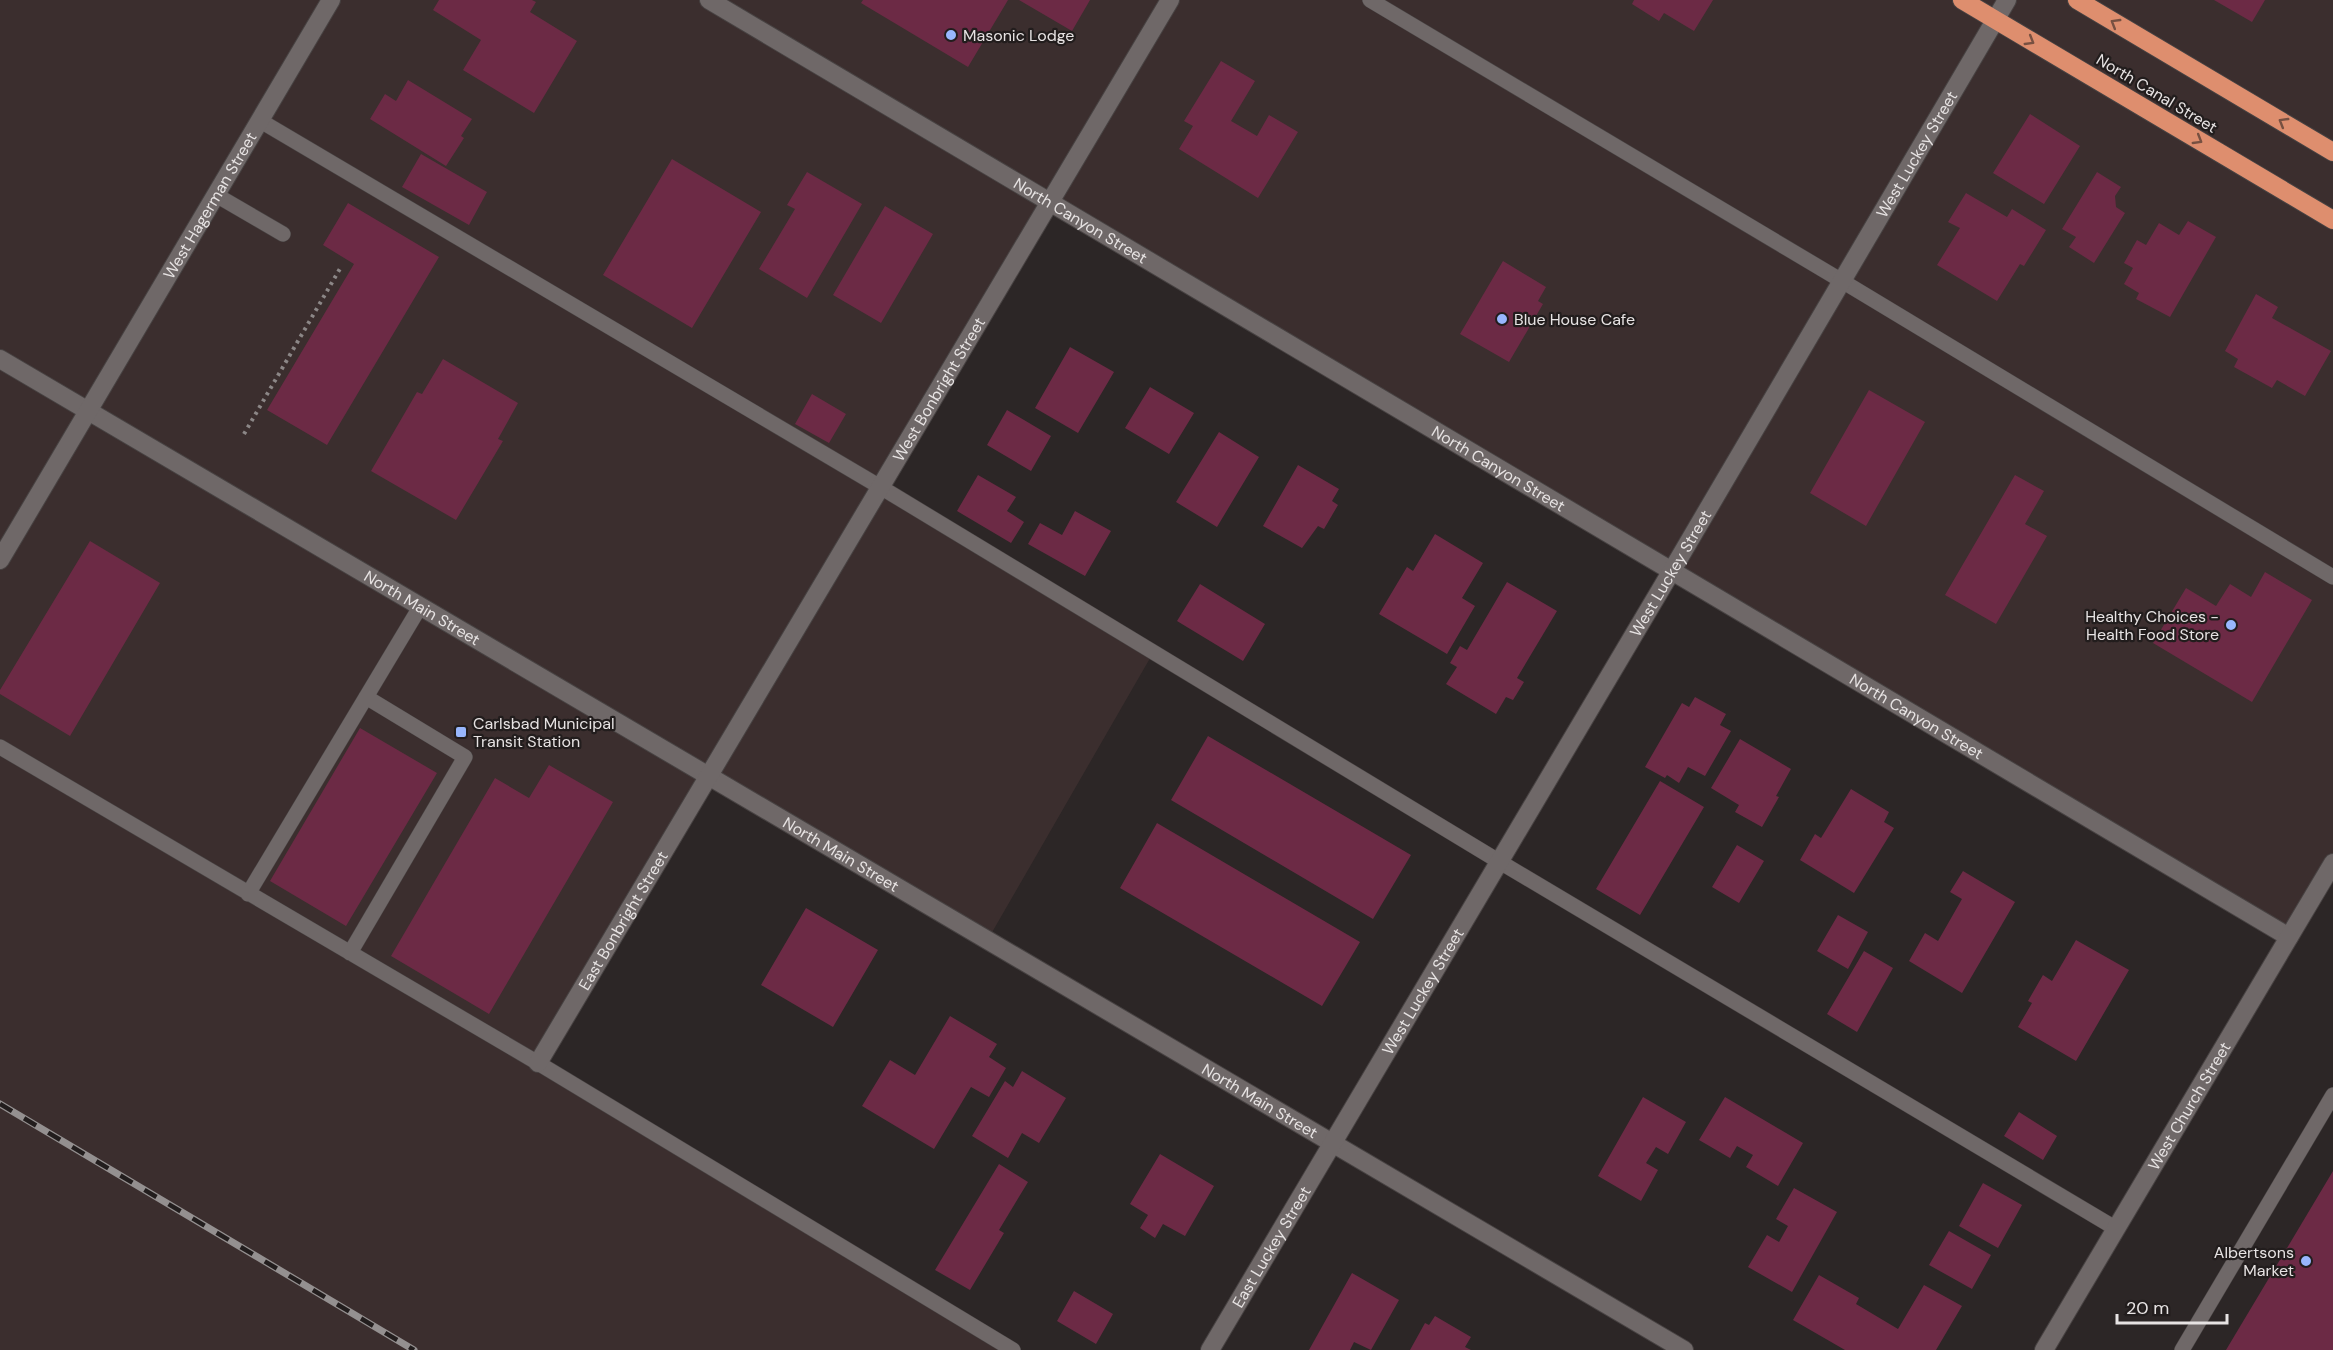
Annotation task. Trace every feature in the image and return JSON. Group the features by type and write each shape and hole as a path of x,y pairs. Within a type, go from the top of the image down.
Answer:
{"highway":[{"name":"North Canal Street","path":"1962,0 2333,220"},
{"path":"2077,0 2333,152"}],"street":[{"name":"West Hagerman Street","path":"0,560 331,0"},
{"name":"North Canyon Street","path":"709,0 2289,937"},
{"name":"West Bonbright Street","path":"708,777 882,488 1170,0"},
{"name":"West Luckey Street","path":"1333,1145 2007,0"},
{"name":"North Main Street","path":"0,359 1684,1350"},
{"name":"East Bonbright Street","path":"538,1063 708,777"},
{"name":"West Church Street","path":"2044,1350 2333,863"},
{"name":"East Luckey Street","path":"1209,1350 1333,1145"}],"lane":[{"path":"1370,0 2333,577"},
{"path":"259,120 882,488 1500,862 2115,1228"},
{"path":"216,195 283,234"},
{"path":"248,894 420,607"},
{"path":"350,953 465,758 366,697"},
{"path":"0,747 538,1063 1013,1350"},
{"path":"2182,1350 2333,1095"}],"path":[{"path":"244,434 341,267"}],"shaded area":[{"path":"0,0 2333,0 2333,863 2289,937 1051,203 882,488 1153,653 987,941 708,777 539,1063 1013,1350 0,1350"}],"building":[{"path":"439,0 532,0 536,2 530,12 577,41 534,113 463,70 481,40 433,10"},
{"name":"Masonic Lodge","path":"863,0 1008,0 968,67 861,3"},
{"name":"Masonic Lodge","path":"1019,0 1090,0 1072,31"},
{"path":"1634,0 1713,0 1694,31 1664,13 1659,21 1632,4"},
{"path":"2214,0 2265,0 2252,22"},
{"path":"1221,61 1255,81 1231,121 1257,136 1269,115 1298,132 1258,198 1179,149 1193,126 1184,121"},
{"path":"408,80 472,119 461,136 464,138 446,166 370,119 385,94 396,101"},
{"path":"2030,114 2080,146 2044,204 1993,173"},
{"path":"421,154 487,192 469,225 402,187"},
{"path":"672,159 761,212 692,328 603,275"},
{"path":"807,172 862,204 807,298 759,269 795,209 787,205"},
{"path":"2097,172 2121,187 2115,196 2116,207 2125,213 2094,263 2069,247 2076,237 2062,229"},
{"path":"1966,193 2007,217 2012,209 2046,230 2024,266 2020,264 1997,301 1937,265 1960,228 1948,222"},
{"path":"348,203 439,257 327,445 267,410 354,264 323,245"},
{"path":"885,206 933,234 881,323 833,295"},
{"path":"2188,221 2216,237 2170,317 2136,299 2139,293 2124,284 2133,268 2124,263 2137,240 2146,245 2159,223 2179,235"},
{"name":"Blue House Cafe","path":"1503,261 1546,287 1538,301 1543,304 1509,362 1460,334"},
{"path":"2256,294 2278,307 2272,318 2331,351 2305,396 2277,380 2272,388 2234,367 2238,359 2225,351"},
{"path":"1070,347 1114,372 1078,433 1035,408"},
{"path":"443,359 518,403 498,439 503,441 456,520 371,471 417,392 422,394"},
{"path":"1150,387 1194,413 1169,454 1125,428"},
{"path":"1869,390 1925,422 1866,526 1810,493"},
{"path":"812,394 846,414 829,443 795,424"},
{"path":"1007,410 1051,436 1031,471 987,445"},
{"path":"1219,432 1259,457 1217,527 1176,502"},
{"path":"1298,465 1339,489 1332,501 1338,505 1324,529 1318,526 1302,548 1263,526"},
{"path":"978,475 1016,497 1007,511 1024,522 1011,543 957,511"},
{"path":"2015,475 2044,491 2025,524 2047,536 1996,624 1945,595"},
{"path":"1075,511 1111,531 1085,576 1028,544 1040,523 1062,535"},
{"path":"1435,534 1483,563 1462,598 1475,606 1447,654 1379,614 1407,567 1413,571"},
{"path":"90,541 160,583 70,736 0,694 0,690"},
{"name":"Healthy Choices - Health Food Store","path":"2265,572 2312,600 2252,702 2153,643 2186,588 2216,606 2230,584 2251,597"},
{"path":"1507,582 1557,611 1517,678 1524,682 1513,700 1506,697 1496,714 1446,684 1457,667 1450,663 1460,646 1467,650"},
{"path":"1200,584 1265,624 1243,661 1177,621"},
{"path":"1695,697 1726,714 1720,725 1731,731 1705,776 1688,767 1679,783 1667,775 1665,778 1645,767 1682,703 1689,707"},
{"path":"360,728 437,773 346,926 270,881"},
{"path":"1208,736 1411,855 1373,919 1171,800"},
{"path":"1740,739 1791,769 1762,827 1735,812 1739,805 1711,788"},
{"path":"549,765 613,802 489,1014 391,956 495,778 529,798"},
{"path":"1660,781 1704,807 1640,915 1596,889"},
{"path":"1851,789 1889,812 1884,822 1894,828 1854,893 1800,860 1815,834 1821,838"},
{"path":"1157,823 1360,942 1322,1006 1120,888"},
{"path":"1737,845 1764,861 1739,903 1712,887"},
{"path":"1963,871 2015,902 1962,993 1909,961 1925,933 1938,941 1962,899 1950,892"},
{"path":"806,908 878,950 833,1027 761,985"},
{"path":"1838,915 1868,932 1848,969 1817,951"},
{"path":"2076,940 2129,970 2076,1061 2018,1027 2032,1003 2028,1001 2043,975 2052,981"},
{"path":"1864,951 1893,968 1857,1032 1827,1014"},
{"path":"950,1016 997,1044 989,1057 1006,1068 989,1097 971,1087 934,1149 862,1106 890,1060 915,1075"},
{"path":"1022,1071 1066,1098 1039,1143 1022,1133 1008,1158 972,1136 1005,1081 1013,1087"},
{"path":"1643,1097 1686,1122 1668,1154 1656,1147 1646,1163 1658,1170 1641,1201 1598,1176"},
{"path":"1725,1097 1803,1143 1778,1186 1746,1167 1753,1155 1737,1146 1730,1158 1699,1140"},
{"path":"2019,1112 2057,1136 2043,1160 2004,1136"},
{"path":"1160,1154 1214,1186 1185,1236 1163,1224 1155,1238 1140,1228 1148,1215 1130,1204"},
{"path":"999,1164 1028,1182 999,1230 1004,1233 970,1290 935,1270"},
{"name":"Albertsons Market","path":"2333,1171 2333,1350 2226,1350"},
{"path":"1983,1183 2022,1205 1998,1248 1959,1226"},
{"path":"1794,1188 1837,1212 1792,1292 1748,1267 1767,1235 1779,1242 1788,1226 1776,1219"},
{"path":"1949,1231 1991,1255 1972,1289 1929,1265"},
{"path":"1352,1273 1399,1300 1371,1350 1354,1342 1350,1350 1309,1350"},
{"path":"1819,1275 1859,1298 1856,1304 1898,1329 1924,1285 1962,1306 1936,1350 1845,1350 1793,1320"},
{"path":"1074,1291 1113,1314 1096,1344 1057,1321"},
{"path":"1435,1316 1471,1337 1465,1347 1471,1350 1410,1350 1425,1323 1429,1325"}],"railway":[{"path":"0,1104 414,1350"}],"place":[{"name":"Masonic Lodge","path":"951,35"},
{"name":"Blue House Cafe","path":"1502,319"},
{"name":"Healthy Choices - Health Food Store","path":"2231,625"},
{"name":"Carlsbad Municipal Transit Station","path":"461,732"},
{"name":"Albertsons Market","path":"2306,1261"}]}
